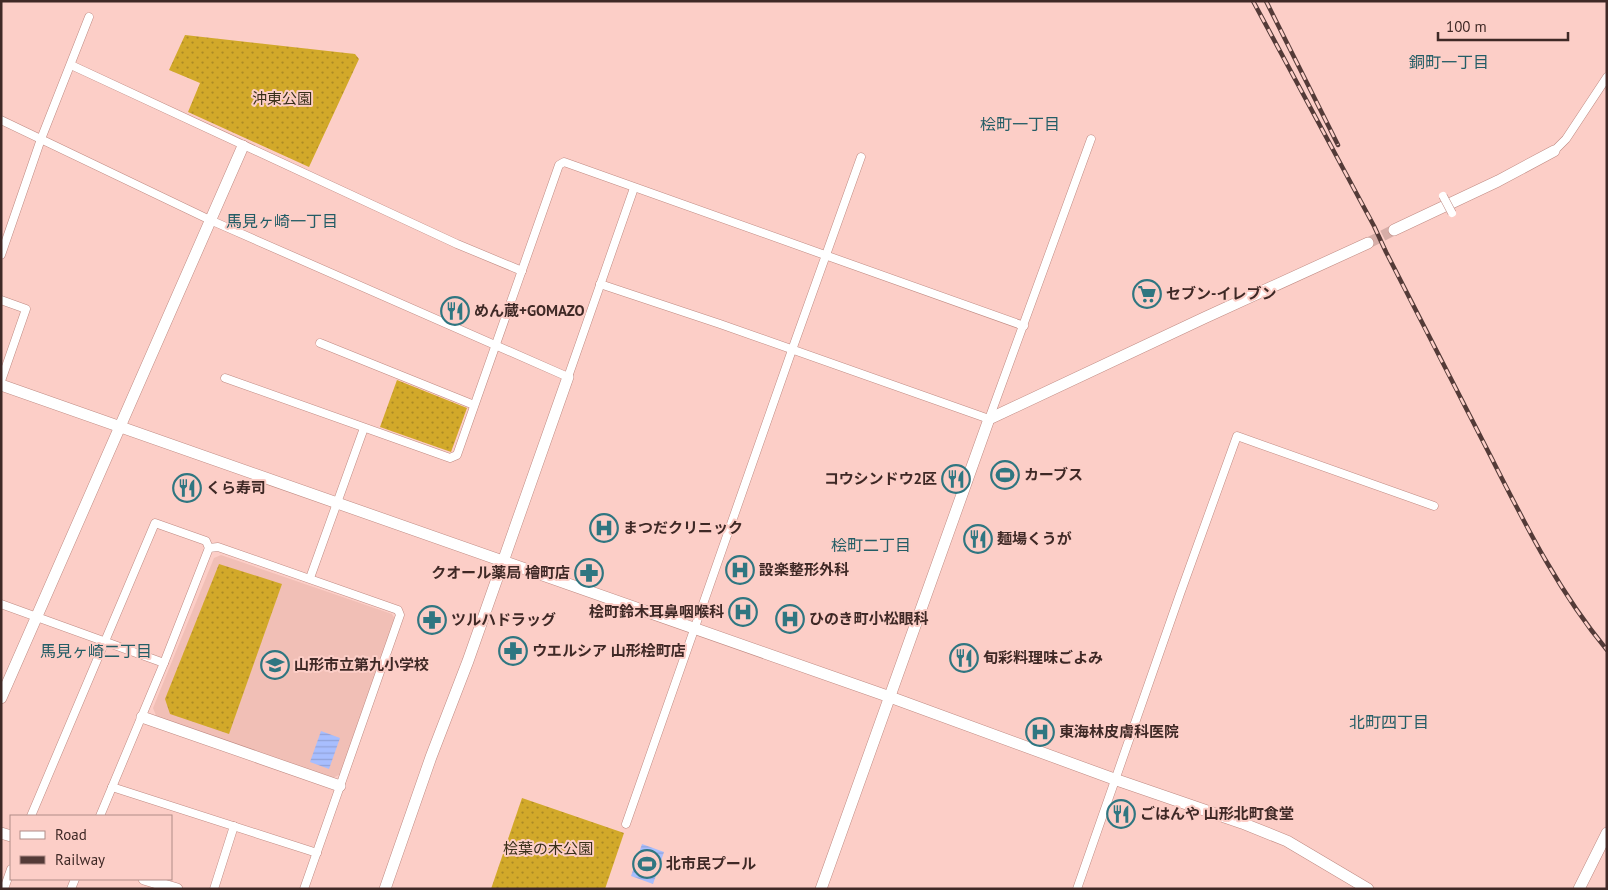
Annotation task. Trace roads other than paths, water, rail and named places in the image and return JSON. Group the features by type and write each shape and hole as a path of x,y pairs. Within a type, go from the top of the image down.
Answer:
{"street":[{"path":"1,255 41,139 89,17"},
{"path":"71,65 440,236 522,271"},
{"path":"1394,230 1498,181 1554,150 1566,139 1607,77"},
{"path":"1,120 210,220 568,377"},
{"path":"821,889 1091,139"},
{"path":"1,698 243,146"},
{"path":"626,824 861,157"},
{"path":"225,378 450,458 457,455 559,165 564,162 1024,326"},
{"path":"385,889 430,757 468,661 504,561 634,188"},
{"path":"1443,196 1452,214"},
{"path":"600,284 989,419 1368,243"},
{"path":"1,300 26,309 1,383 890,697 1114,780 1242,823 1287,841 1368,889"},
{"path":"320,343 474,405"},
{"path":"310,578 364,428"},
{"path":"1077,889 1237,436 1434,506"},
{"path":"31,815 154,523 206,541 209,548 164,663 100,815"},
{"path":"209,548 218,547 310,578 398,610 400,615 304,889"},
{"path":"1,604 164,663"},
{"path":"142,717 340,786"},
{"path":"112,787 317,853"},
{"path":"214,889 234,826"},
{"path":"1579,889 1607,833"},
{"path":"4,889 10,872"},
{"path":"147,880 177,889"}],"water":[{"path":"321,731 340,738 329,769 310,762"},
{"name":"北市民プール","path":"642,844 664,852 653,884 631,876"}],"tunnel":[{"path":"1368,243 1394,230"}],"railway":[{"path":"1253,1 1374,226 1529,531 1557,580 1607,650"},
{"path":"1266,1 1338,145"}],"place":[{"name":"セブン-イレブン","path":"1147,294"},
{"name":"めん蔵+GOMAZO","path":"455,311"},
{"name":"カーブス","path":"1005,475"},
{"name":"コウシンドウ2区","path":"956,479"},
{"name":"くら寿司","path":"187,488"},
{"name":"まつだクリニック","path":"604,528"},
{"name":"麺場くうが","path":"978,539"},
{"name":"設楽整形外科","path":"740,570"},
{"name":"クオール薬局 檜町店","path":"589,573"},
{"name":"桧町鈴木耳鼻咽喉科","path":"743,612"},
{"name":"ひのき町小松眼科","path":"790,619"},
{"name":"ツルハドラッグ","path":"432,620"},
{"name":"ウエルシア 山形桧町店","path":"513,651"},
{"name":"旬彩料理味ごよみ","path":"964,658"},
{"name":"山形市立第九小学校","path":"275,665"},
{"name":"東海林皮膚科医院","path":"1040,732"},
{"name":"ごはんや 山形北町食堂","path":"1121,814"},
{"name":"北市民プール","path":"647,864"}],"district":[{"name":"銅町一丁目","path":"1449,62"},
{"name":"桧町一丁目","path":"1020,124"},
{"name":"馬見ヶ崎一丁目","path":"282,221"},
{"name":"桧町二丁目","path":"871,545"},
{"name":"馬見ヶ崎二丁目","path":"96,651"},
{"name":"北町四丁目","path":"1389,722"}],"park label":[{"name":"沖東公園","path":"282,99"},
{"name":"桧葉の木公園","path":"548,849"}]}
